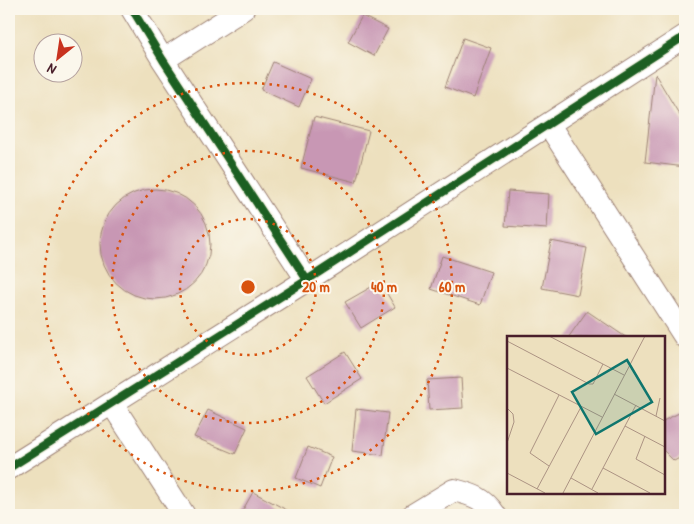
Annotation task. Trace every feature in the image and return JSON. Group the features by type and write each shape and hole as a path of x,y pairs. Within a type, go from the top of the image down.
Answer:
{"street":[{"path":"132,9 163,60 307,280"},
{"path":"163,60 243,9"},
{"path":"9,468 307,280 685,36"},
{"path":"549,125 685,337"},
{"path":"112,404 184,515"},
{"path":"413,515 454,490 475,495 495,515"}],"building":[{"path":"362,16 388,29 374,56 348,42"},
{"path":"463,38 491,48 473,98 445,87"},
{"path":"273,62 311,79 299,107 261,90"},
{"path":"655,74 685,124 685,167 645,162"},
{"path":"314,117 369,131 356,182 301,168"},
{"path":"155,189 176,193 194,205 206,223 210,244 206,265 194,283 176,295 155,299 134,295 116,283 104,265 100,244 104,223 116,205 134,193"},
{"path":"508,191 549,194 547,229 505,226"},
{"path":"551,241 587,248 578,295 542,288"},
{"path":"442,256 491,272 480,305 431,289"},
{"path":"380,282 395,307 361,328 345,302"},
{"path":"587,311 624,336 569,336"},
{"path":"345,352 362,379 324,403 307,376"},
{"path":"461,378 463,408 429,410 427,380"},
{"path":"356,409 388,413 383,455 352,451"},
{"path":"208,410 247,428 235,454 194,437"},
{"path":"685,410 685,455 674,461 664,451 664,420"},
{"path":"308,447 332,457 320,488 296,478"},
{"path":"253,492 296,515 240,515"}],"cycle path":[{"path":"132,9 163,60 307,280"},
{"path":"9,468 307,280 685,36"}]}
